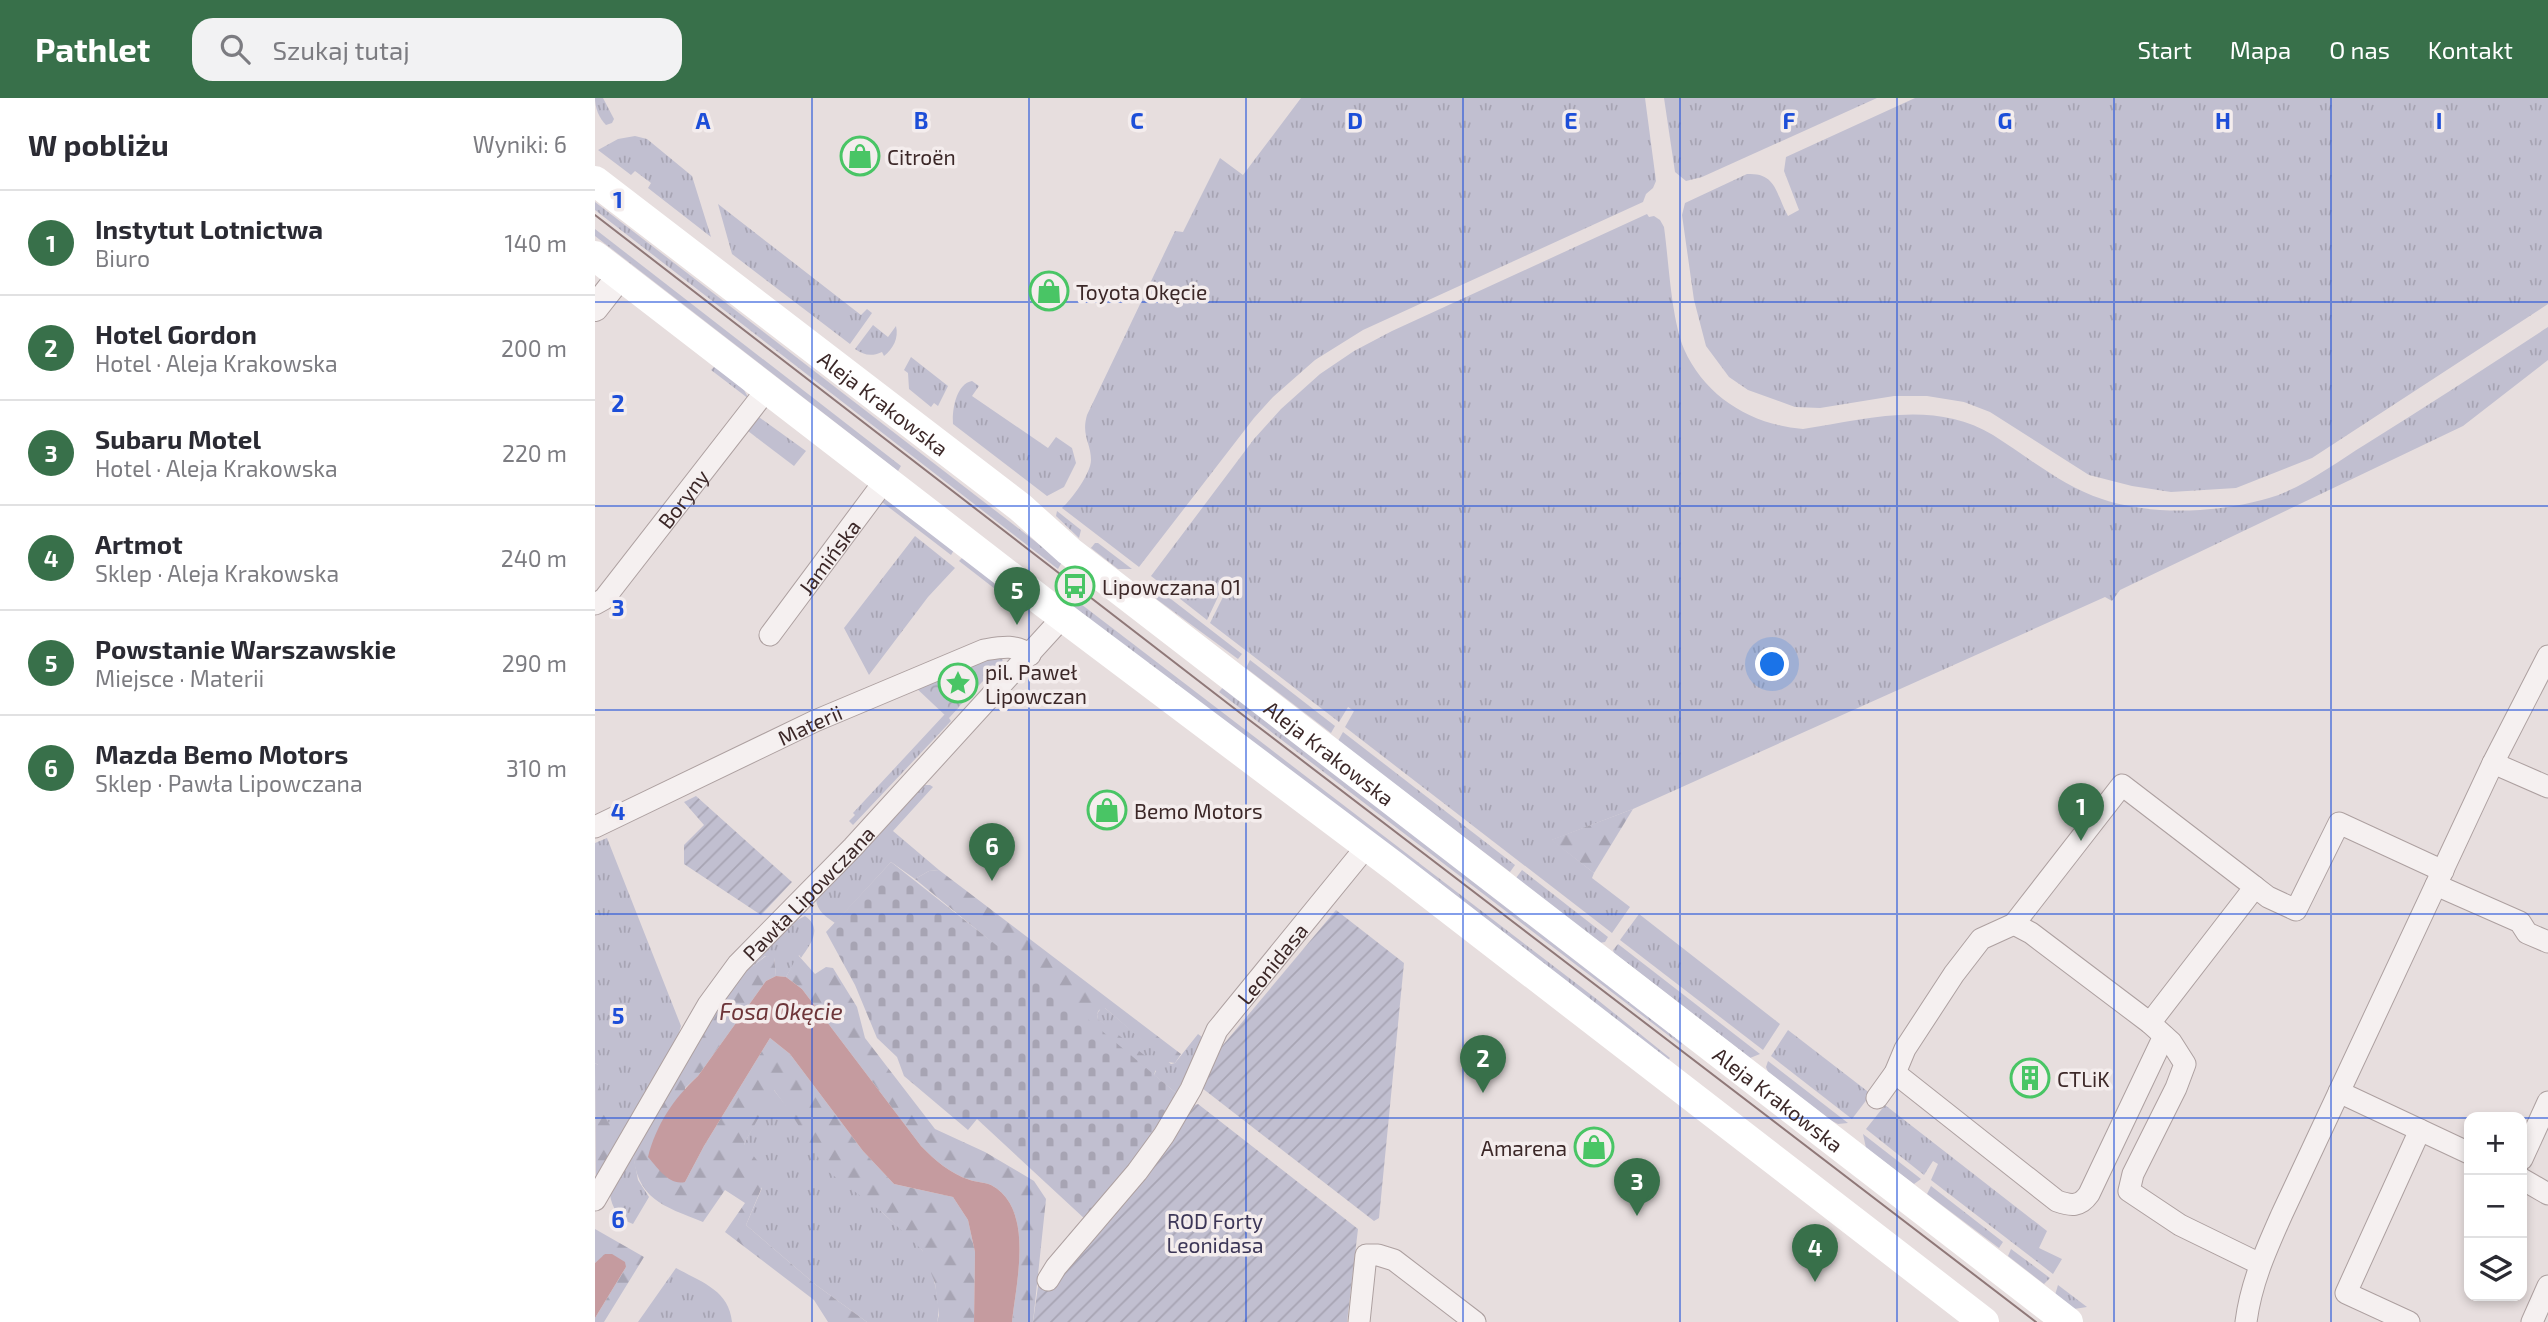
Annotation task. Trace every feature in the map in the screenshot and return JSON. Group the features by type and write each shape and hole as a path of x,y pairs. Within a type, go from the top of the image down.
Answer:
{"main road":[{"name":"Aleja Krakowska","path":"595,181 2068,1322"},
{"path":"595,256 1063,617 1367,846 1976,1319"}],"street":[{"path":"595,308 620,276"},
{"name":"Boryny","path":"595,604 604,599 768,388"},
{"name":"Jamińska","path":"770,635 886,480"},
{"name":"Pawła Lipowczana","path":"595,1200 708,1004 738,964 808,895 1063,617"},
{"name":"Materii","path":"595,827 815,721 985,650 1008,646 1030,655"},
{"path":"2246,1322 2249,1298 2260,1264 2493,764 2542,683 2548,656"},
{"path":"2493,764 2548,787"},
{"path":"1877,1098 1895,1073 1905,1049 1954,974 1981,939 2014,924 2122,785 2268,897 2297,910 2339,823 2520,922 2526,933 2548,942"},
{"name":"Leonidasa","path":"1048,1280 1051,1272 1137,1172 1191,1089 1217,1030 1367,846"},
{"path":"1895,1073 2057,1201 2077,1205 2089,1194 2157,1030 2255,887"},
{"path":"2014,924 2031,933 2157,1030 2185,1064 2176,1088 2133,1174 2129,1191 2180,1225 2260,1264"},
{"path":"2339,1092 2464,1151"},
{"path":"2527,1148 2548,1102"},
{"path":"2409,1322 2346,1293 2420,1130"},
{"path":"2527,1182 2548,1194"},
{"path":"1359,1322 1366,1255 1378,1255 1394,1260 1475,1322"},
{"path":"2532,1322 2548,1286"}],"green space":[{"path":"595,98 603,98 614,119 612,123 606,125 601,119"},
{"path":"1301,98 1645,98 1656,181 1643,202 1363,330 1315,360 1273,397 1254,418 1139,567 1062,508 1080,486 1090,465 1091,454 1085,428 1087,415 1175,231 1183,232 1220,158 1243,175"},
{"path":"1664,98 1877,98 1702,177 1686,181 1675,172"},
{"path":"1915,98 2548,98 2548,304 2312,458 2236,488 2171,492 2089,475 1990,412 1964,402 1927,396 1894,396 1820,408 1795,407 1748,390 1729,377 1706,346 1694,300 1682,215 1685,203 1747,174 1757,174 1774,186 1788,216 1799,210 1784,171 1786,157"},
{"path":"635,136 647,139 692,176 711,237 648,188 651,183 635,171 631,175 598,150 618,139"},
{"path":"595,202 1062,562 1058,569 595,210"},
{"path":"718,204 861,315 867,309 872,313 850,344 732,254"},
{"path":"1647,214 1660,220 1664,227 1673,306 1684,349 1704,381 1717,394 1748,415 1766,422 1803,429 1875,417 1947,417 1993,435 2059,479 2087,493 2142,508 2185,510 2229,507 2282,494 2319,474 2548,327 2548,360 2463,426 2120,590 2112,601 2105,597 1633,809 1552,840 1594,873 1592,878 1630,907 1612,933 1345,727 1354,711 1348,707 1339,722 1210,623 1231,581 1226,580 1207,620 1151,576 1254,439 1281,409 1320,374 1354,351 1392,331"},
{"path":"595,229 901,466 898,471 595,236"},
{"path":"873,325 888,337 896,326 895,343 884,356 882,352 868,355 855,349"},
{"path":"911,357 948,386 938,406 934,403 931,407 909,389 908,373 904,370"},
{"path":"715,366 744,390 749,399 711,370"},
{"path":"972,381 979,386 972,396 1048,448 1056,437 1072,448 1076,463 1064,487 1047,496 953,424 954,405 959,392"},
{"path":"756,415 806,451 794,466 745,427"},
{"path":"882,497 954,550 951,555 878,499"},
{"path":"1057,511 1081,530 1079,538 1056,516"},
{"path":"915,536 955,568 928,597 869,675 844,628"},
{"path":"1095,543 1132,569 1118,569 1091,548"},
{"path":"963,557 1024,604 1021,609 959,561"},
{"path":"1149,582 1242,654 1238,659 1155,598"},
{"path":"1060,588 1670,1058 1668,1060 1056,594"},
{"path":"998,655 1003,660 948,718 914,686"},
{"path":"1250,660 1335,726 1331,733 1246,668"},
{"path":"1224,686 1683,1041 1681,1045 1219,692"},
{"path":"960,706 949,718 951,721 853,825 849,821 855,815 853,813 944,715"},
{"path":"1343,732 1515,865 1510,872 1338,741"},
{"path":"921,785 933,787 893,831 939,870 929,871 915,879 891,862 835,923 820,910 816,899 883,830"},
{"path":"696,796 792,882 761,915 684,864 684,845 704,825 684,802"},
{"path":"1633,809 1594,873 1551,840"},
{"path":"607,838 681,1026 622,1138 607,1122 599,1106 598,1065 595,1063 595,843"},
{"path":"891,862 1047,985 1176,1093 1167,1108 1168,1112 1138,1158 1086,1220 977,1119 968,1130 904,1076 897,1057 877,1038 855,985 826,932"},
{"path":"939,870 1181,1054 1175,1063 1167,1062 1105,1008 1099,1010 1098,1019 1157,1065 1154,1075 915,879 929,871"},
{"path":"1522,870 1608,937 1605,942 1599,943 1516,878"},
{"name":"ROD Forty Leonidasa","path":"1336,910 1404,963 1379,1218 1374,1221 1202,1088 1218,1051"},
{"path":"1639,914 1780,1024 1763,1050 1620,940"},
{"path":"805,916 813,926 813,936 805,953 801,958 799,955 786,977 776,976 774,958 765,956 753,966 748,966 790,924"},
{"path":"1618,944 1760,1054 1750,1058 1614,953 1613,950"},
{"path":"798,955 815,974 826,967 833,968 857,1007 865,1038 935,1129 985,1152 1034,1181 1046,1199 1033,1322 1012,1322 1019,1268 1018,1228 1005,1196 991,1185 970,1180 949,1170 921,1146 802,989 786,977"},
{"path":"766,956 774,957 776,976 766,981 698,1076 685,1088 685,1182 770,1038 790,1054 863,1151 894,1184 953,1197 968,1220 975,1252 974,1322 937,1322 939,1315 935,1283 922,1250 882,1212 826,1170 774,1090 744,1144 764,1169 762,1187 746,1225 816,1285 867,1322 828,1322 814,1300 725,1232 745,1203 725,1190 703,1222 664,1205 646,1190 640,1180 633,1151 714,1012 748,966 753,966"},
{"path":"1101,1008 1105,1008 1171,1064 1175,1063 1198,1034 1206,1040 1168,1112 1167,1108 1176,1093 1154,1075 1156,1071 1098,1019 1097,1014"},
{"path":"1788,1030 1871,1094 1852,1119 1771,1056"},
{"path":"1768,1061 1848,1123 1838,1124 1830,1120 1768,1072"},
{"path":"595,1063 598,1065 601,1104 607,1120 622,1138 596,1179"},
{"path":"773,1089 839,1166 922,1250 935,1285 937,1322 867,1322 816,1285 746,1225 762,1188 744,1144"},
{"name":"ROD Forty Leonidasa","path":"1198,1104 1358,1229 1347,1322 1033,1322 1039,1279 1056,1281 1130,1197 1191,1106"},
{"path":"1885,1105 2047,1231 2039,1248 2062,1259 2053,1274 1931,1180 1938,1164 1933,1161 1924,1175 1866,1129"},
{"path":"1863,1134 1921,1179 1914,1184 1866,1148"},
{"path":"632,1148 638,1180 649,1197 633,1224 617,1212 610,1194"},
{"path":"1931,1186 2003,1242 1999,1248 1927,1194"},
{"path":"595,1229 644,1257 604,1322 595,1322 595,1318 626,1267 605,1255 595,1263"},
{"path":"2011,1249 2050,1278 2044,1284 2008,1256"},
{"path":"676,1268 720,1295 730,1311 732,1322 638,1322"},
{"path":"2058,1285 2087,1307 2074,1309 2055,1295"}],"water":[{"name":"Fosa Okęcie","path":"776,976 786,977 802,989 921,1146 956,1174 991,1185 1005,1196 1018,1228 1019,1268 1012,1322 974,1322 975,1252 968,1220 953,1197 894,1184 863,1151 790,1054 770,1038 685,1182 669,1178 648,1157 661,1123 681,1093 698,1076 766,981"},
{"path":"605,1254 612,1254 625,1262 626,1267 595,1318 595,1263"}],"tram line":[{"path":"595,215 2036,1322"}],"place":[{"name":"Citroën","path":"860,156"},
{"name":"Toyota Okęcie","path":"1049,291"},
{"name":"Lipowczana 01","path":"1075,586"},
{"name":"Powstanie Warszawskie","path":"1017,625"},
{"name":"pil. Paweł Lipowczan","path":"958,683"},
{"name":"Bemo Motors","path":"1107,810"},
{"name":"Instytut Lotnictwa","path":"2081,841"},
{"name":"Mazda Bemo Motors","path":"992,881"},
{"name":"CTLiK","path":"2030,1078"},
{"name":"Hotel Gordon","path":"1483,1093"},
{"name":"Amarena","path":"1594,1147"},
{"name":"Subaru Motel","path":"1637,1216"},
{"name":"Artmot","path":"1815,1282"}]}
